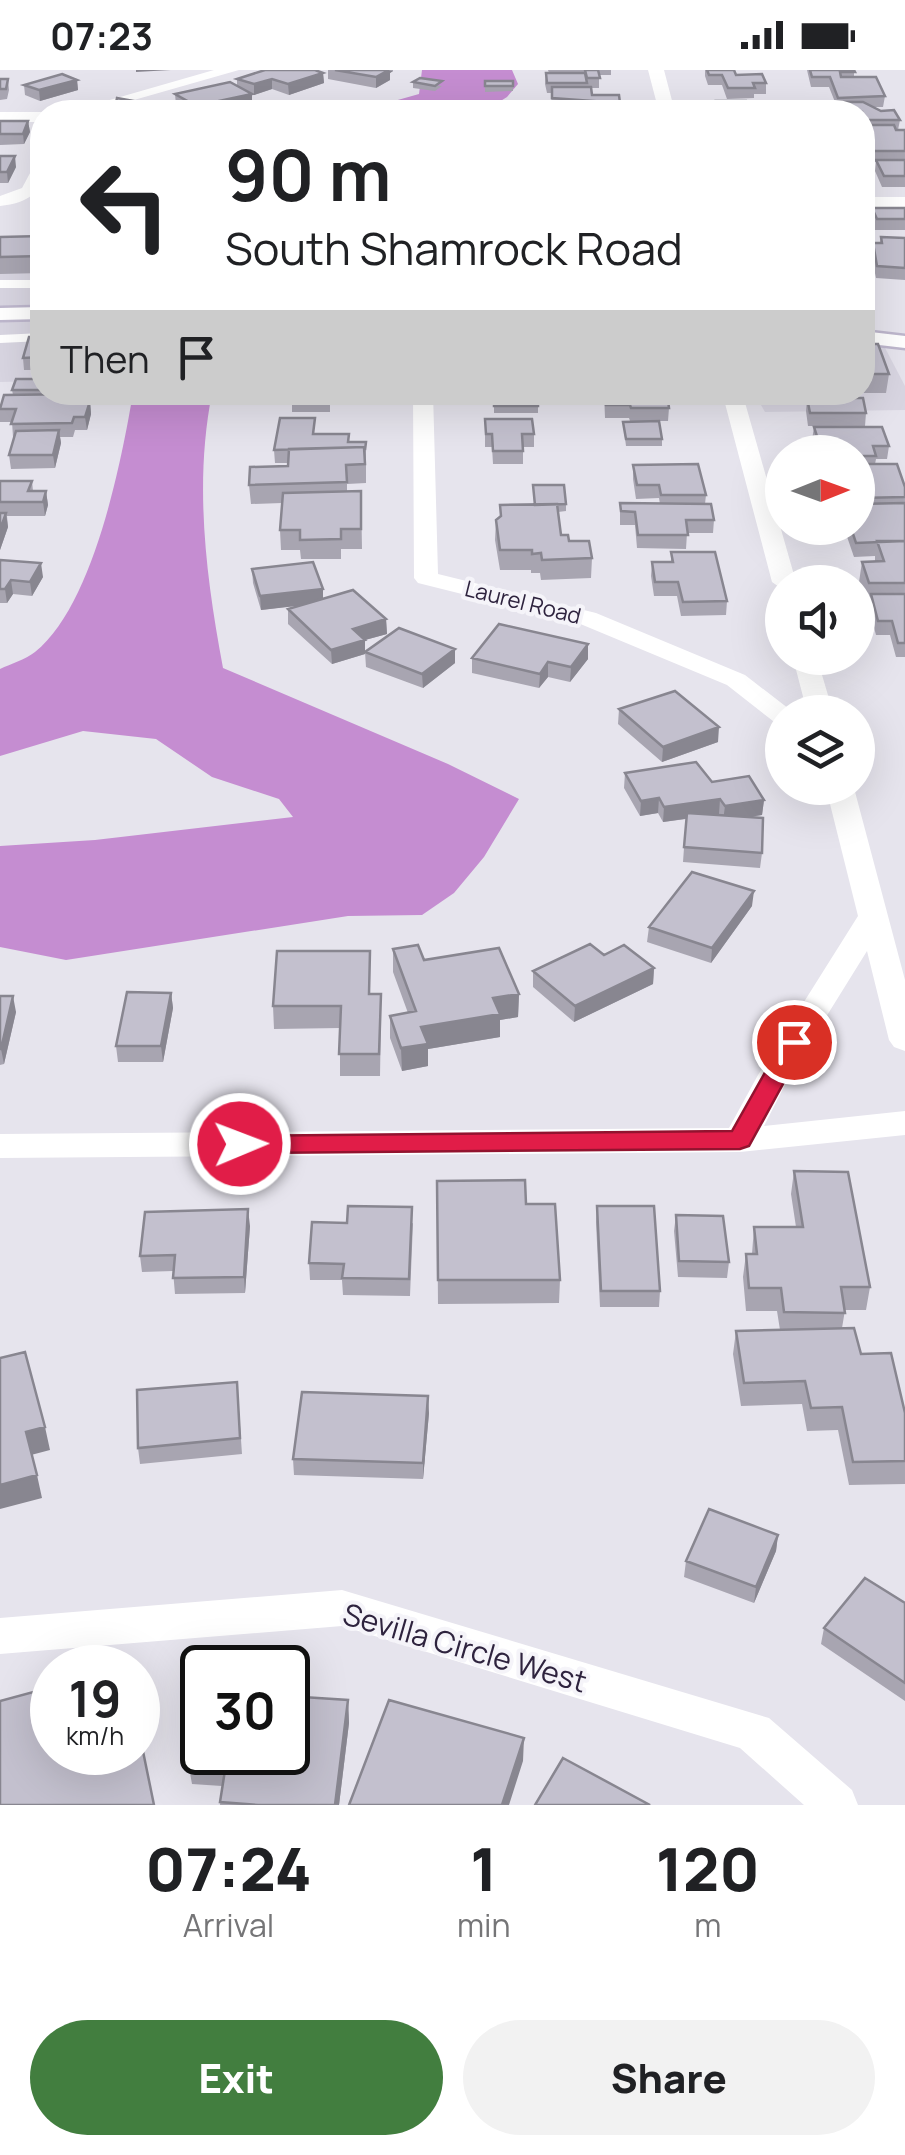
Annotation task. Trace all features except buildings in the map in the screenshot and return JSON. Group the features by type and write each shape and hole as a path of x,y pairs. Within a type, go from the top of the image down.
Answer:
{"street":[{"path":"120,100 231,70"},
{"path":"656,70 664,100"},
{"path":"0,117 30,117"},
{"path":"0,201 27,195 30,189"},
{"path":"875,202 905,202"},
{"path":"0,314 30,313"},
{"path":"875,339 905,342"},
{"name":"Laurel Road","path":"424,405 426,578 587,618 736,680 765,702"},
{"path":"736,405 779,565"},
{"path":"845,805 905,1040"},
{"path":"740,1140 774,1074 874,915"},
{"path":"0,1146 740,1140 905,1123"},
{"name":"Sevilla Circle West","path":"0,1636 342,1608 754,1732 836,1805"}],"lane":[{"path":"0,284 30,284"},
{"path":"0,339 30,337"}],"shaded area":[{"path":"422,70 512,70 518,84 502,100 398,100 419,94"},
{"path":"0,253 30,253 30,307 0,307"},
{"path":"30,319 30,381 0,382 0,320"},
{"path":"875,343 883,344 905,386 905,410 765,412 761,405 875,405"},
{"path":"131,405 210,405 204,462 204,531 223,668 448,764 519,799 484,857 454,893 422,915 348,916 66,960 0,947 0,846 95,840 293,817 279,799 212,777 156,739 83,731 0,756 0,669 35,652 55,631 73,602 101,532"}],"route":[{"path":"240,1144 740,1140 794,1042"}]}
